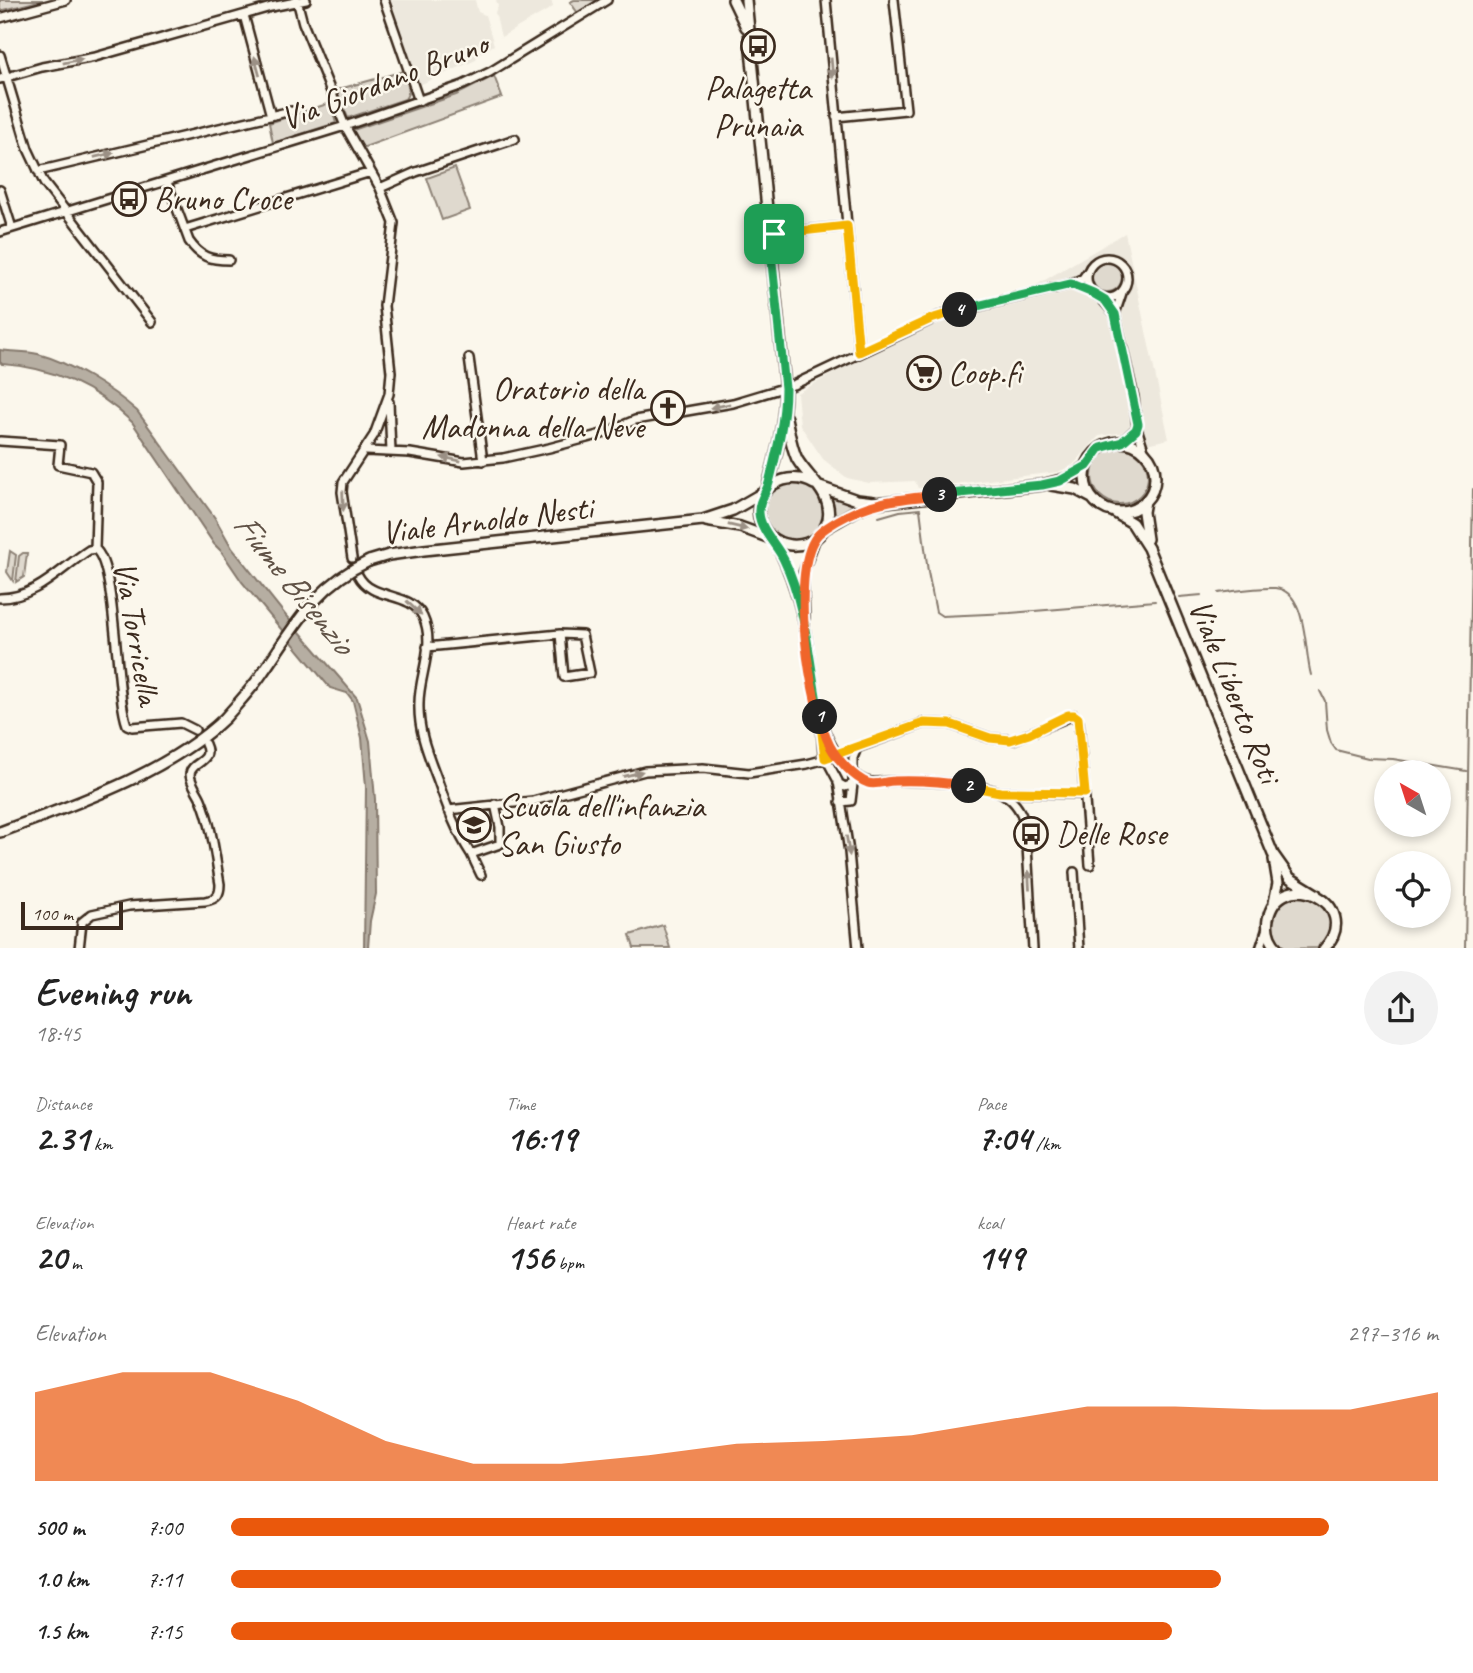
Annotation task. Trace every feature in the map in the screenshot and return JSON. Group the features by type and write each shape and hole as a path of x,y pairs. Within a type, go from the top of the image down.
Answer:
{"street":[{"path":"0,18 66,0"},
{"path":"3,78 95,57 274,6 306,0"},
{"path":"384,0 419,102"},
{"name":"Via Giordano Bruno","path":"0,232 419,102 490,72 607,0"},
{"path":"746,0 785,388 785,409 776,456 760,504 759,517 772,538 781,544 804,544 859,509 875,503 1042,485 1069,478 1087,466 1100,448 1122,442 1137,428"},
{"path":"826,0 859,352"},
{"path":"836,117 906,110 894,0"},
{"path":"297,1 300,15 345,126 380,188 394,223 384,306 391,372 391,452"},
{"path":"733,1 748,34"},
{"path":"274,6 288,8 300,15"},
{"path":"244,15 271,116"},
{"path":"0,55 3,78 38,171 65,211 152,322"},
{"path":"38,171 291,111"},
{"path":"380,188 416,172 515,139"},
{"path":"185,229 371,172"},
{"path":"167,182 189,241 201,255 212,260 229,260"},
{"path":"0,190 12,228"},
{"path":"769,234 847,226"},
{"path":"366,451 433,456 464,462 482,461 603,434 650,417 733,403 800,383 859,352 939,316 1071,284 1083,278 1091,265 1101,258 1119,261 1128,276 1115,314"},
{"path":"1088,271 1087,282 1096,295 1111,298 1122,293"},
{"path":"1042,485 1075,489 1112,511 1131,510 1146,500 1152,492 1155,477 1137,428 1134,397 1115,314 1109,304 1096,295 1071,284"},
{"path":"469,358 482,461"},
{"path":"352,558 342,492 344,482 366,451 389,394"},
{"path":"785,409 796,455 822,492 828,506 828,519 803,573 805,629"},
{"path":"0,441 60,445 58,465 91,471 97,482 95,549"},
{"path":"1122,442 1136,446 1145,453"},
{"path":"1087,466 1086,485 1093,500"},
{"path":"766,491 777,481 789,477 802,478 857,500 875,503"},
{"name":"Viale Arnoldo Nesti","path":"0,832 49,814 160,764 190,747 225,718 254,684 315,598 340,577 369,561 424,550 703,520 733,510 766,491"},
{"name":"Viale Liberto Roti","path":"1146,500 1143,514 1149,548"},
{"name":"Viale Liberto Roti","path":"1112,511 1132,523 1149,548 1273,853 1290,878 1316,894 1329,906 1334,917 1332,937 1326,948"},
{"name":"Viale Arnoldo Nesti","path":"703,520 740,527 772,538"},
{"path":"772,538 790,574 805,629 825,758 837,776 849,852 858,948"},
{"name":"Via Torricella","path":"0,598 25,593 47,581 89,550 100,552 110,599 127,725 181,723 195,730"},
{"path":"358,575 369,589 402,599 420,613 426,625 427,659 420,686 421,735 456,830 481,875"},
{"path":"427,647 560,634 582,635 590,673 564,677 560,634"},
{"path":"448,810 533,801 645,771 703,768 749,773 825,758 858,748 911,726 929,722 950,724 990,738 1013,740 1074,715 1079,723 1090,865"},
{"path":"821,724 835,754 853,773 870,783 933,782 1000,792 1085,793"},
{"path":"79,948 82,922 92,914 137,905 197,902 215,898 220,894 206,814 190,773 206,757 205,744"},
{"path":"841,802 851,801 853,758 858,748"},
{"path":"838,783 845,787 853,784"},
{"path":"1000,792 1018,807 1024,820 1033,948"},
{"path":"471,855 500,844 500,827 495,804"},
{"name":"Viale Liberto Roti","path":"1268,920 1278,883 1273,853"},
{"path":"1074,872 1079,948"},
{"path":"1261,948 1276,902 1283,896 1303,891 1316,894"},
{"path":"1268,920 1270,937 1278,948"}],"shaded area":[{"path":"0,0 43,0 0,11"},
{"path":"391,0 475,0 478,12 485,15 494,45 477,55 476,60 419,85"},
{"path":"496,0 551,0 553,7 501,37 495,12 498,6"},
{"path":"607,0 580,16 570,2"},
{"path":"404,71 409,89 405,99 348,118 336,90"},
{"path":"494,76 502,97 362,148 353,130 456,95"},
{"path":"330,103 336,123 273,143 269,123"},
{"path":"455,168 470,210 442,220 427,178"},
{"path":"1125,233 1169,439 1146,444 1127,432 1099,436 1073,465 1058,472 918,488 915,481 869,483 847,478 823,459 800,425 797,393 876,350 934,323 1006,303"},
{"path":"1107,262 1117,267 1122,277 1117,287 1107,292 1097,287 1092,277 1097,267"},
{"name":"Fiume Bisenzio","path":"0,350 29,352 64,363 103,385 137,411 215,518 232,548 357,698 370,741 375,799 376,894 368,948 364,948 366,787 362,738 353,701 347,693 330,688 242,582 132,422 104,399 72,381 38,370 2,364"},
{"path":"1114,448 1126,448 1136,452 1144,460 1148,476 1144,492 1136,500 1126,504 1114,504 1104,500 1096,492 1092,482 1092,470 1096,460 1104,452"},
{"path":"794,482 811,487 819,495 824,512 819,529 811,537 794,542 777,537 769,529 764,512 769,495 777,487"},
{"path":"830,495 855,504 855,505 834,518"},
{"path":"10,551 16,555 13,581 7,572"},
{"path":"27,553 24,577 16,582 19,556"},
{"path":"1309,895 1328,909 1329,935 1319,948 1284,948 1275,936 1274,913 1283,900"},
{"path":"663,925 670,948 634,948 630,935"}],"waterway":[{"path":"1465,948 1473,489"},
{"path":"879,517 920,509 936,612 942,616 1155,601"},
{"path":"1219,593 1275,588 1294,599 1303,624 1311,675"},
{"path":"1179,597 1202,595"},
{"path":"1320,691 1325,701 1327,730 1336,750 1368,758 1393,759 1466,771"}],"place":[{"name":"Palagetta Prunaia","path":"758,46"},
{"name":"Bruno Croce","path":"129,199"},
{"name":"Coop.fi","path":"924,373"},
{"name":"Oratorio della Madonna della Neve","path":"668,408"},
{"name":"Scuola dell'infanzia San Giusto","path":"474,825"},
{"name":"Delle Rose","path":"1031,834"}],"route":[{"path":"774,234 769,234 785,409 776,456 767,490 761,500 759,517 785,561 792,580 805,629 821,724 822,750 825,758 829,755 833,754 835,754 840,754 846,752 911,726 924,723 950,724 990,738 1010,740 1068,715 1074,715 1079,723 1085,793 1000,792 933,782 870,783 853,773 835,754 821,724 815,696 805,629 803,573 816,537 823,530 864,507 875,503 1060,481 1087,466 1100,448 1122,442 1136,430 1138,424 1115,314 1105,300 1071,284 957,310 859,352 847,226 774,234"}]}
